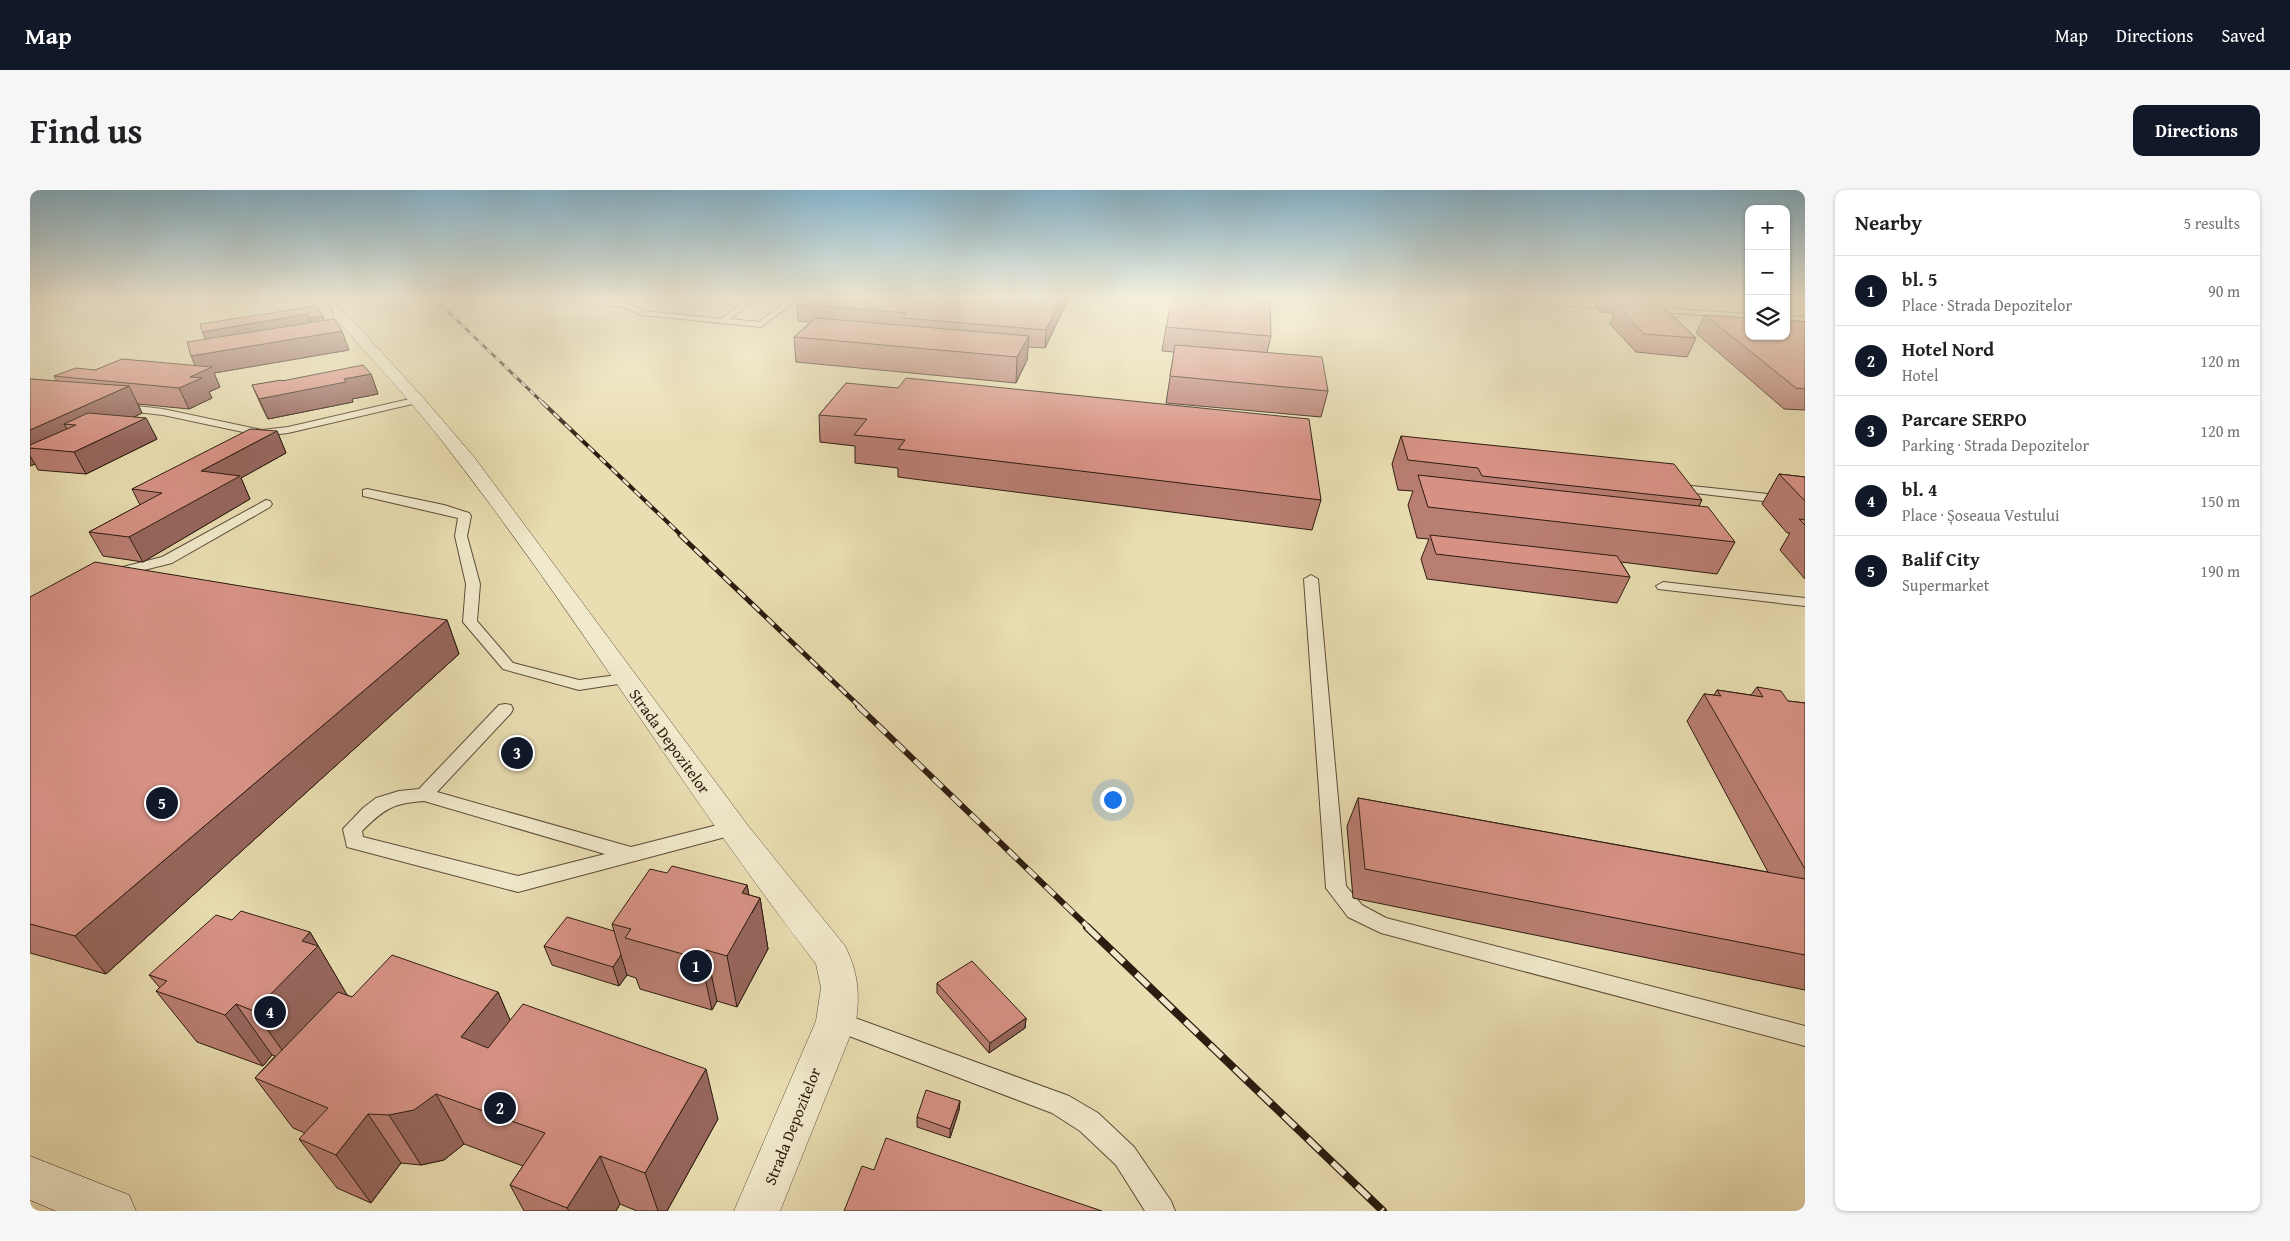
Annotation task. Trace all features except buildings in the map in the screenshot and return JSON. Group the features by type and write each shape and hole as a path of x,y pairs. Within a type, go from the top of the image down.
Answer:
{"street":[{"name":"Strada Depozitelor","path":"370,347 418,400 467,461 733,828 832,957 840,977 840,1001 836,1021 757,1211"},
{"path":"30,1178 113,1211"}],"lane":[{"path":"105,406 163,412 262,433 288,430 418,400"},
{"path":"1657,486 1805,502"},
{"path":"368,493 444,509 464,516 461,536 473,584 470,622 508,666 579,685 625,679"},
{"path":"98,581 116,572 167,560 266,504"},
{"path":"1311,579 1336,888 1355,911 1381,925 1805,1036"},
{"path":"1663,586 1805,602"},
{"path":"424,795 506,709"},
{"path":"631,854 424,795 404,795 382,800 352,829 354,842 518,884 733,828"},
{"path":"836,1021 1060,1104 1090,1122 1125,1156 1161,1211"}],"railway":[{"path":"484,347 543,403"},
{"path":"542,402 682,536"},
{"path":"680,535 860,707"},
{"path":"858,706 1089,928"},
{"path":"1087,927 1383,1211"}],"place":[{"name":"Parcare SERPO","path":"517,753"},
{"name":"Balif City","path":"162,803"},
{"name":"bl. 5","path":"696,966"},
{"name":"bl. 4","path":"270,1012"},
{"name":"Hotel Nord","path":"500,1108"}]}
